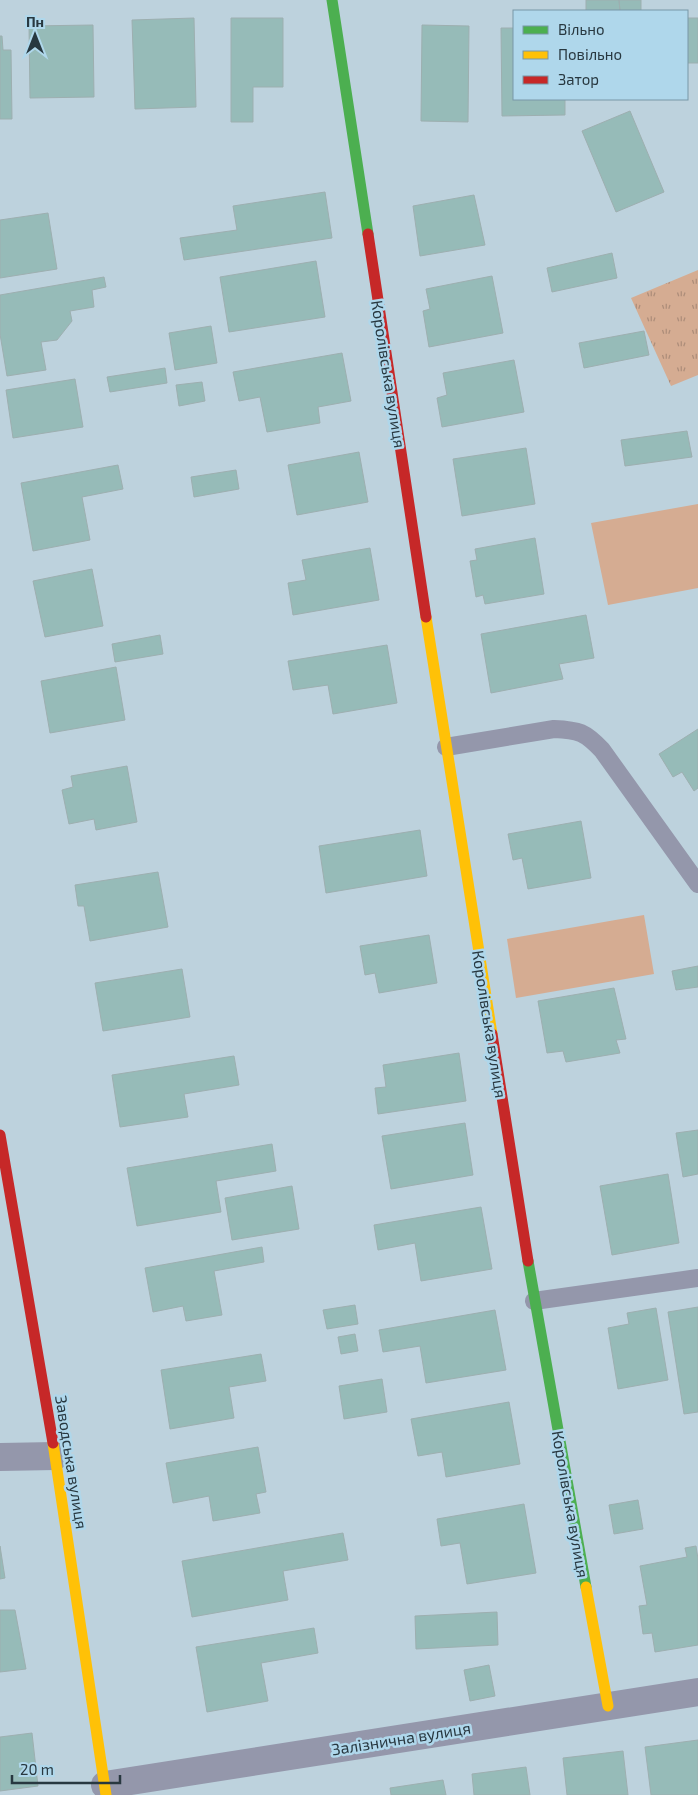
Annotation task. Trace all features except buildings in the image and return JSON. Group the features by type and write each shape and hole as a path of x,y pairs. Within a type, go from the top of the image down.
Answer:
{"street":[{"name":"Королівська вулиця","path":"332,0 446,747 534,1301 608,1706"},
{"name":"Заводська вулиця","path":"0,1135 55,1456 106,1790"},
{"path":"0,1457 55,1456"},
{"name":"Залізнична вулиця","path":"106,1790 698,1692"}],"lane":[{"path":"446,747 554,729 569,729 588,735 602,750 698,884"},
{"path":"534,1301 698,1278"}],"green space":[{"path":"698,270 698,375 671,386 631,298"},
{"path":"698,504 698,588 608,605 591,523"},
{"path":"644,915 654,974 516,998 507,939"}],"traffic: fast":[{"path":"332,0 368,234"},
{"path":"528,1261 586,1587"}],"traffic: slow":[{"path":"426,617 492,1034"},
{"path":"53,1443 106,1795"},
{"path":"586,1587 608,1706"}],"traffic: jam":[{"path":"368,234 426,617"},
{"path":"492,1034 528,1261"},
{"path":"0,1135 53,1443"}]}
